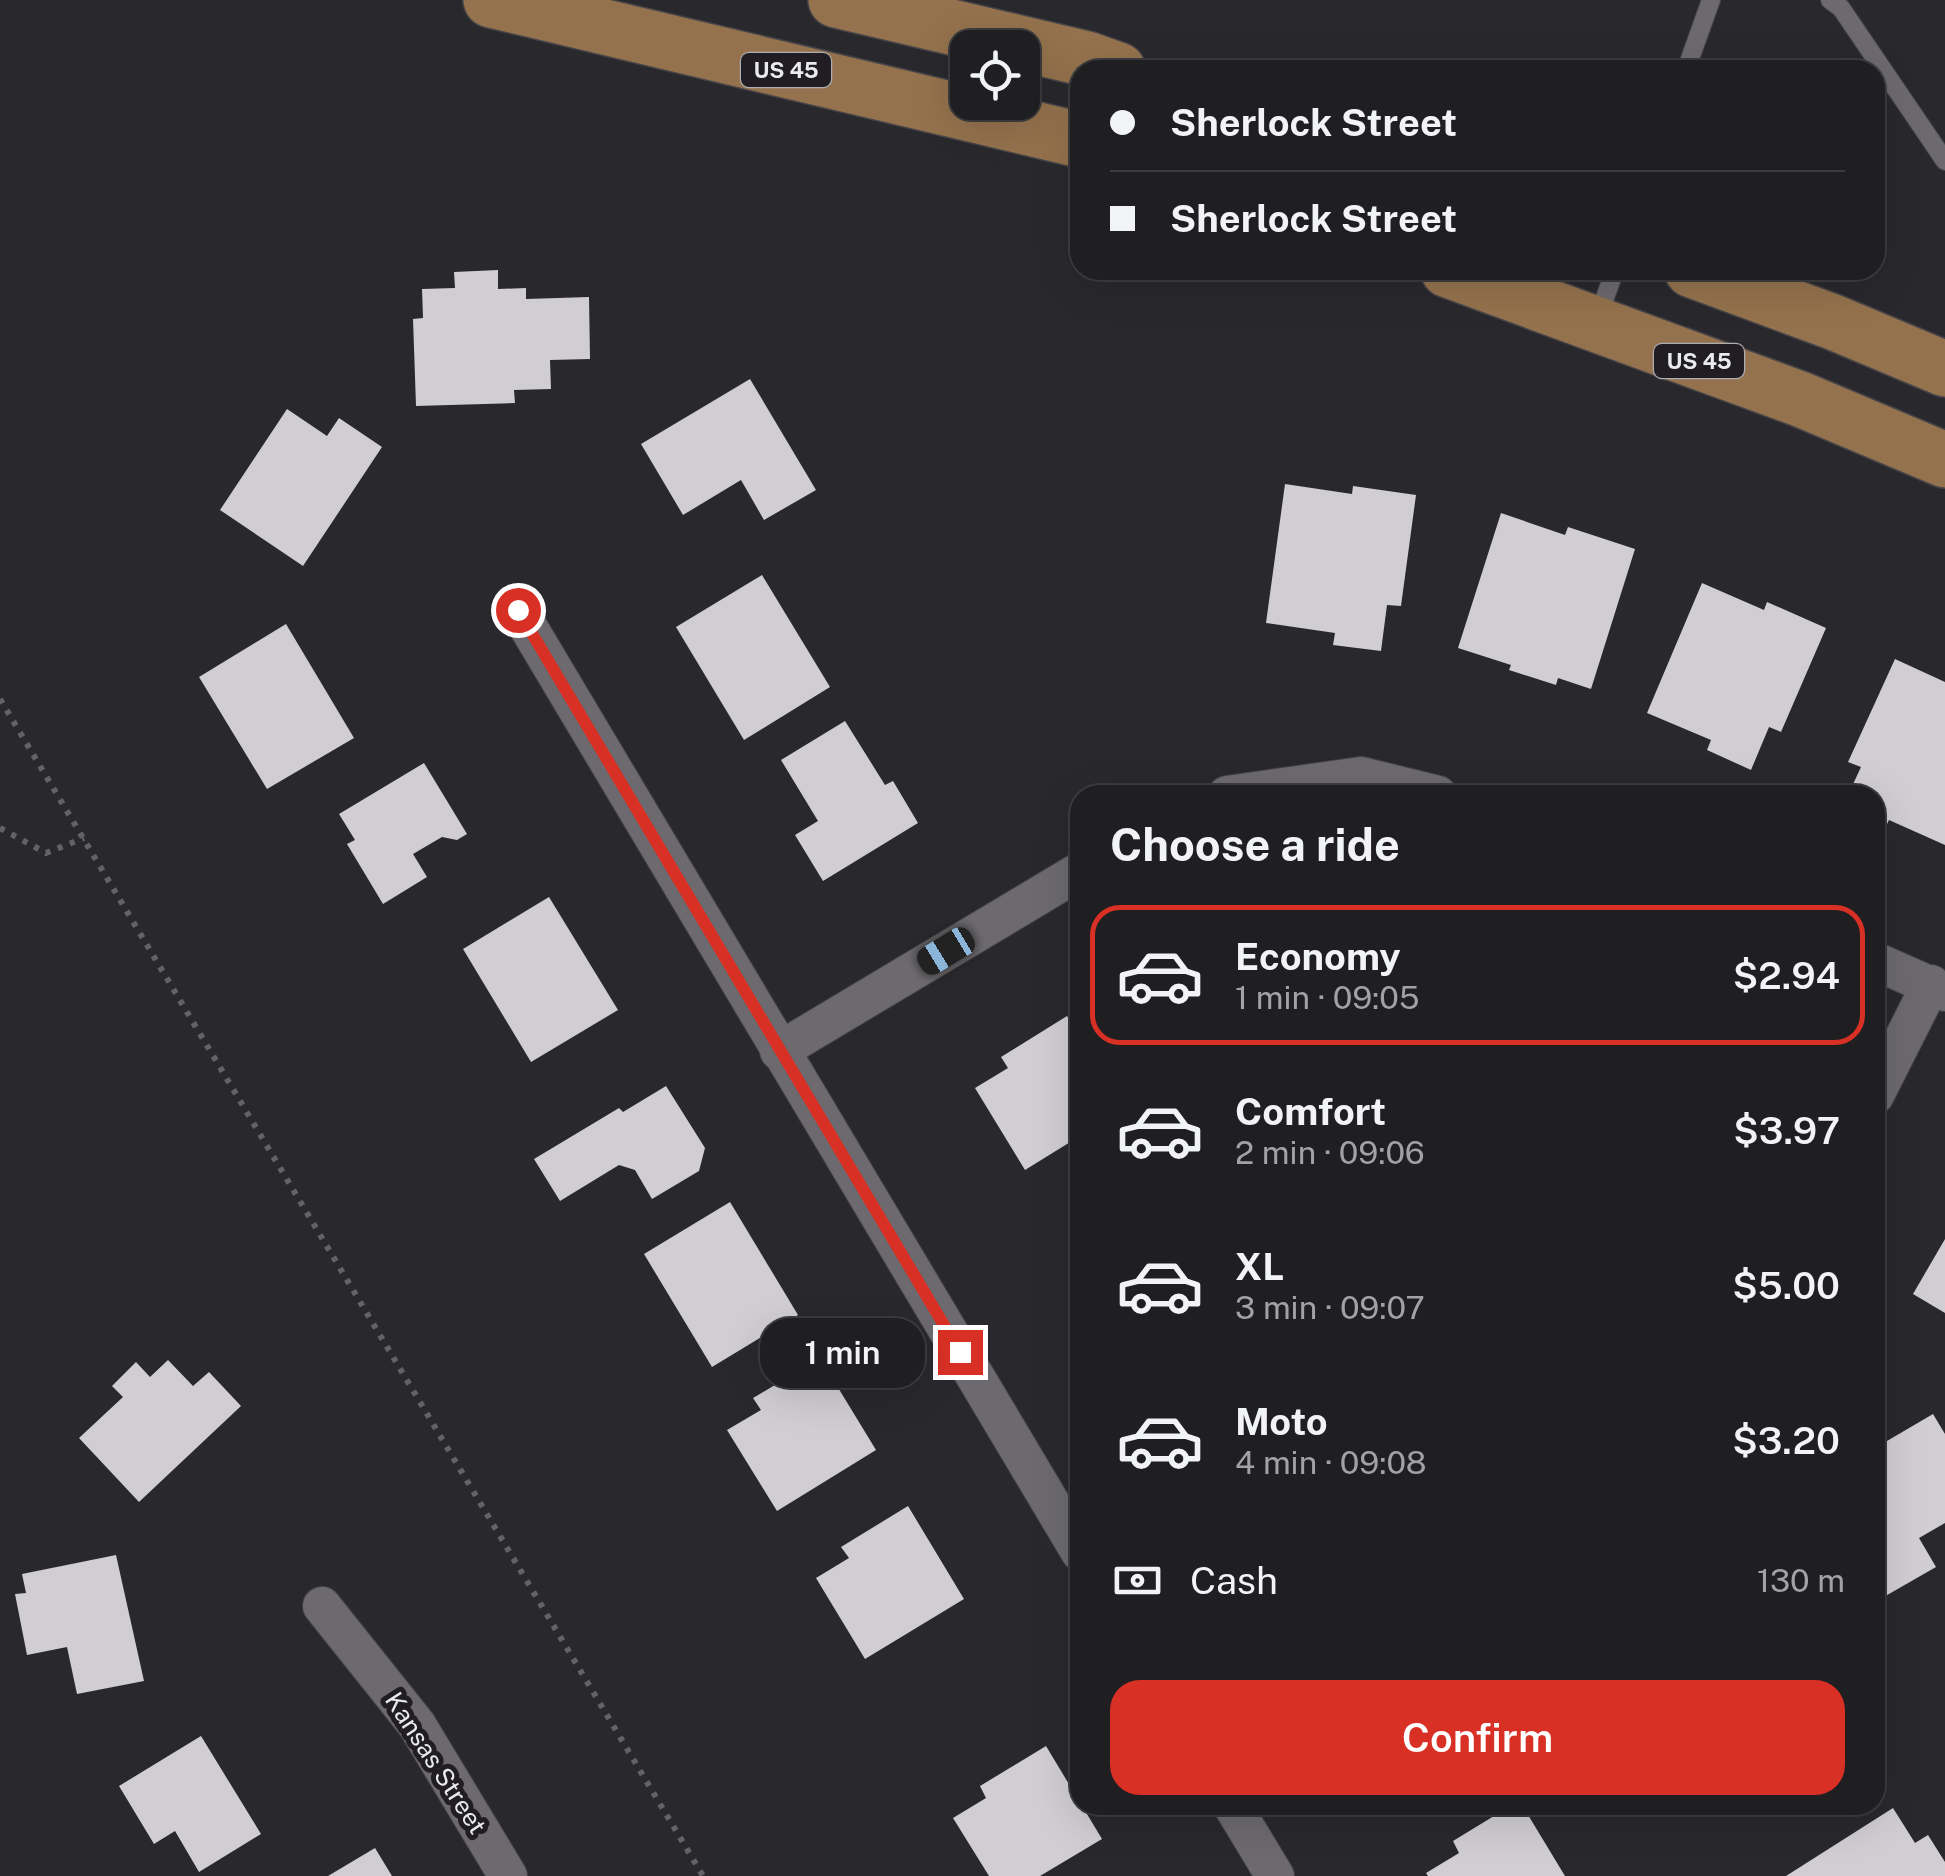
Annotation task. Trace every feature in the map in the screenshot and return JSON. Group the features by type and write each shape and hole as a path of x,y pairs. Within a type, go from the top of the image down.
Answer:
{"main road":[{"name":"US 45","path":"492,0 1070,138"},
{"path":"836,0 1089,60"},
{"name":"US 45","path":"1476,280 1800,399 1945,460"},
{"path":"1719,280 1945,369"}],"street":[{"path":"518,610 1070,1535"},
{"path":"1298,785 1361,776 1397,785"},
{"path":"779,1051 1070,877"},
{"path":"1885,965 1938,988 1885,1078"},
{"name":"Kansas Street","path":"322,1606 417,1725 508,1876"},
{"path":"1238,1815 1275,1876"}],"lane":[{"path":"1690,60 1711,0"},
{"path":"1830,0 1841,8 1876,60"},
{"path":"1885,73 1945,161"},
{"path":"1596,322 1611,280"}],"path":[{"path":"0,698 703,1876"},
{"path":"0,828 46,852 84,838"}],"building":[{"path":"498,270 498,289 526,288 526,299 589,297 590,359 550,360 551,389 514,390 515,403 416,406 413,319 423,318 422,289 455,288 454,272"},
{"path":"750,379 816,490 764,520 741,480 683,515 641,444"},
{"path":"287,409 327,436 339,418 382,447 303,566 220,510"},
{"path":"1285,484 1352,494 1353,486 1416,495 1401,606 1387,605 1381,651 1333,645 1335,633 1266,623"},
{"path":"1501,513 1565,535 1568,527 1635,549 1591,689 1558,678 1556,685 1458,648"},
{"path":"762,575 830,687 744,740 676,627"},
{"path":"1702,583 1764,610 1767,602 1826,628 1781,732 1769,727 1751,770 1707,750 1711,740 1647,713"},
{"path":"286,624 354,738 267,789 199,677"},
{"path":"1895,659 1945,682 1945,845 1889,820 1885,828 1885,785 1853,785 1861,767 1848,762"},
{"path":"845,721 885,785 893,781 918,823 823,881 795,835 818,821 781,760"},
{"path":"424,763 467,834 457,840 442,837 413,854 427,877 383,904 347,844 355,840 339,814"},
{"path":"549,897 618,1010 531,1062 463,949"},
{"path":"1067,1016 1070,1021 1070,1142 1025,1170 975,1088 1008,1068 1001,1057"},
{"path":"666,1086 705,1148 699,1171 652,1199 635,1170 619,1165 560,1201 534,1159 619,1108 623,1112"},
{"path":"730,1202 798,1315 712,1367 644,1254"},
{"path":"1945,1239 1945,1313 1913,1294"},
{"path":"820,1358 876,1450 777,1511 727,1430 761,1410 753,1398"},
{"path":"168,1360 193,1386 209,1372 241,1406 139,1502 79,1438 123,1397 112,1386 136,1362 150,1377"},
{"path":"1933,1414 1945,1434 1945,1523 1919,1538 1936,1567 1885,1596 1885,1442"},
{"path":"908,1506 964,1599 865,1659 816,1578 849,1558 841,1547"},
{"path":"116,1555 144,1681 77,1694 67,1647 27,1655 15,1594 26,1593 22,1574"},
{"path":"201,1736 261,1834 199,1872 175,1831 154,1844 119,1786"},
{"path":"1046,1746 1070,1786 1070,1815 1088,1815 1102,1839 1040,1876 989,1876 953,1818 986,1798 980,1786"},
{"path":"1893,1808 1915,1843 1928,1835 1945,1862 1945,1876 1786,1876 1885,1815"},
{"path":"1496,1815 1528,1815 1565,1876 1428,1876 1426,1873 1459,1853 1453,1841"},
{"path":"375,1848 392,1876 328,1876"}],"route":[{"path":"518,610 960,1352"}]}
